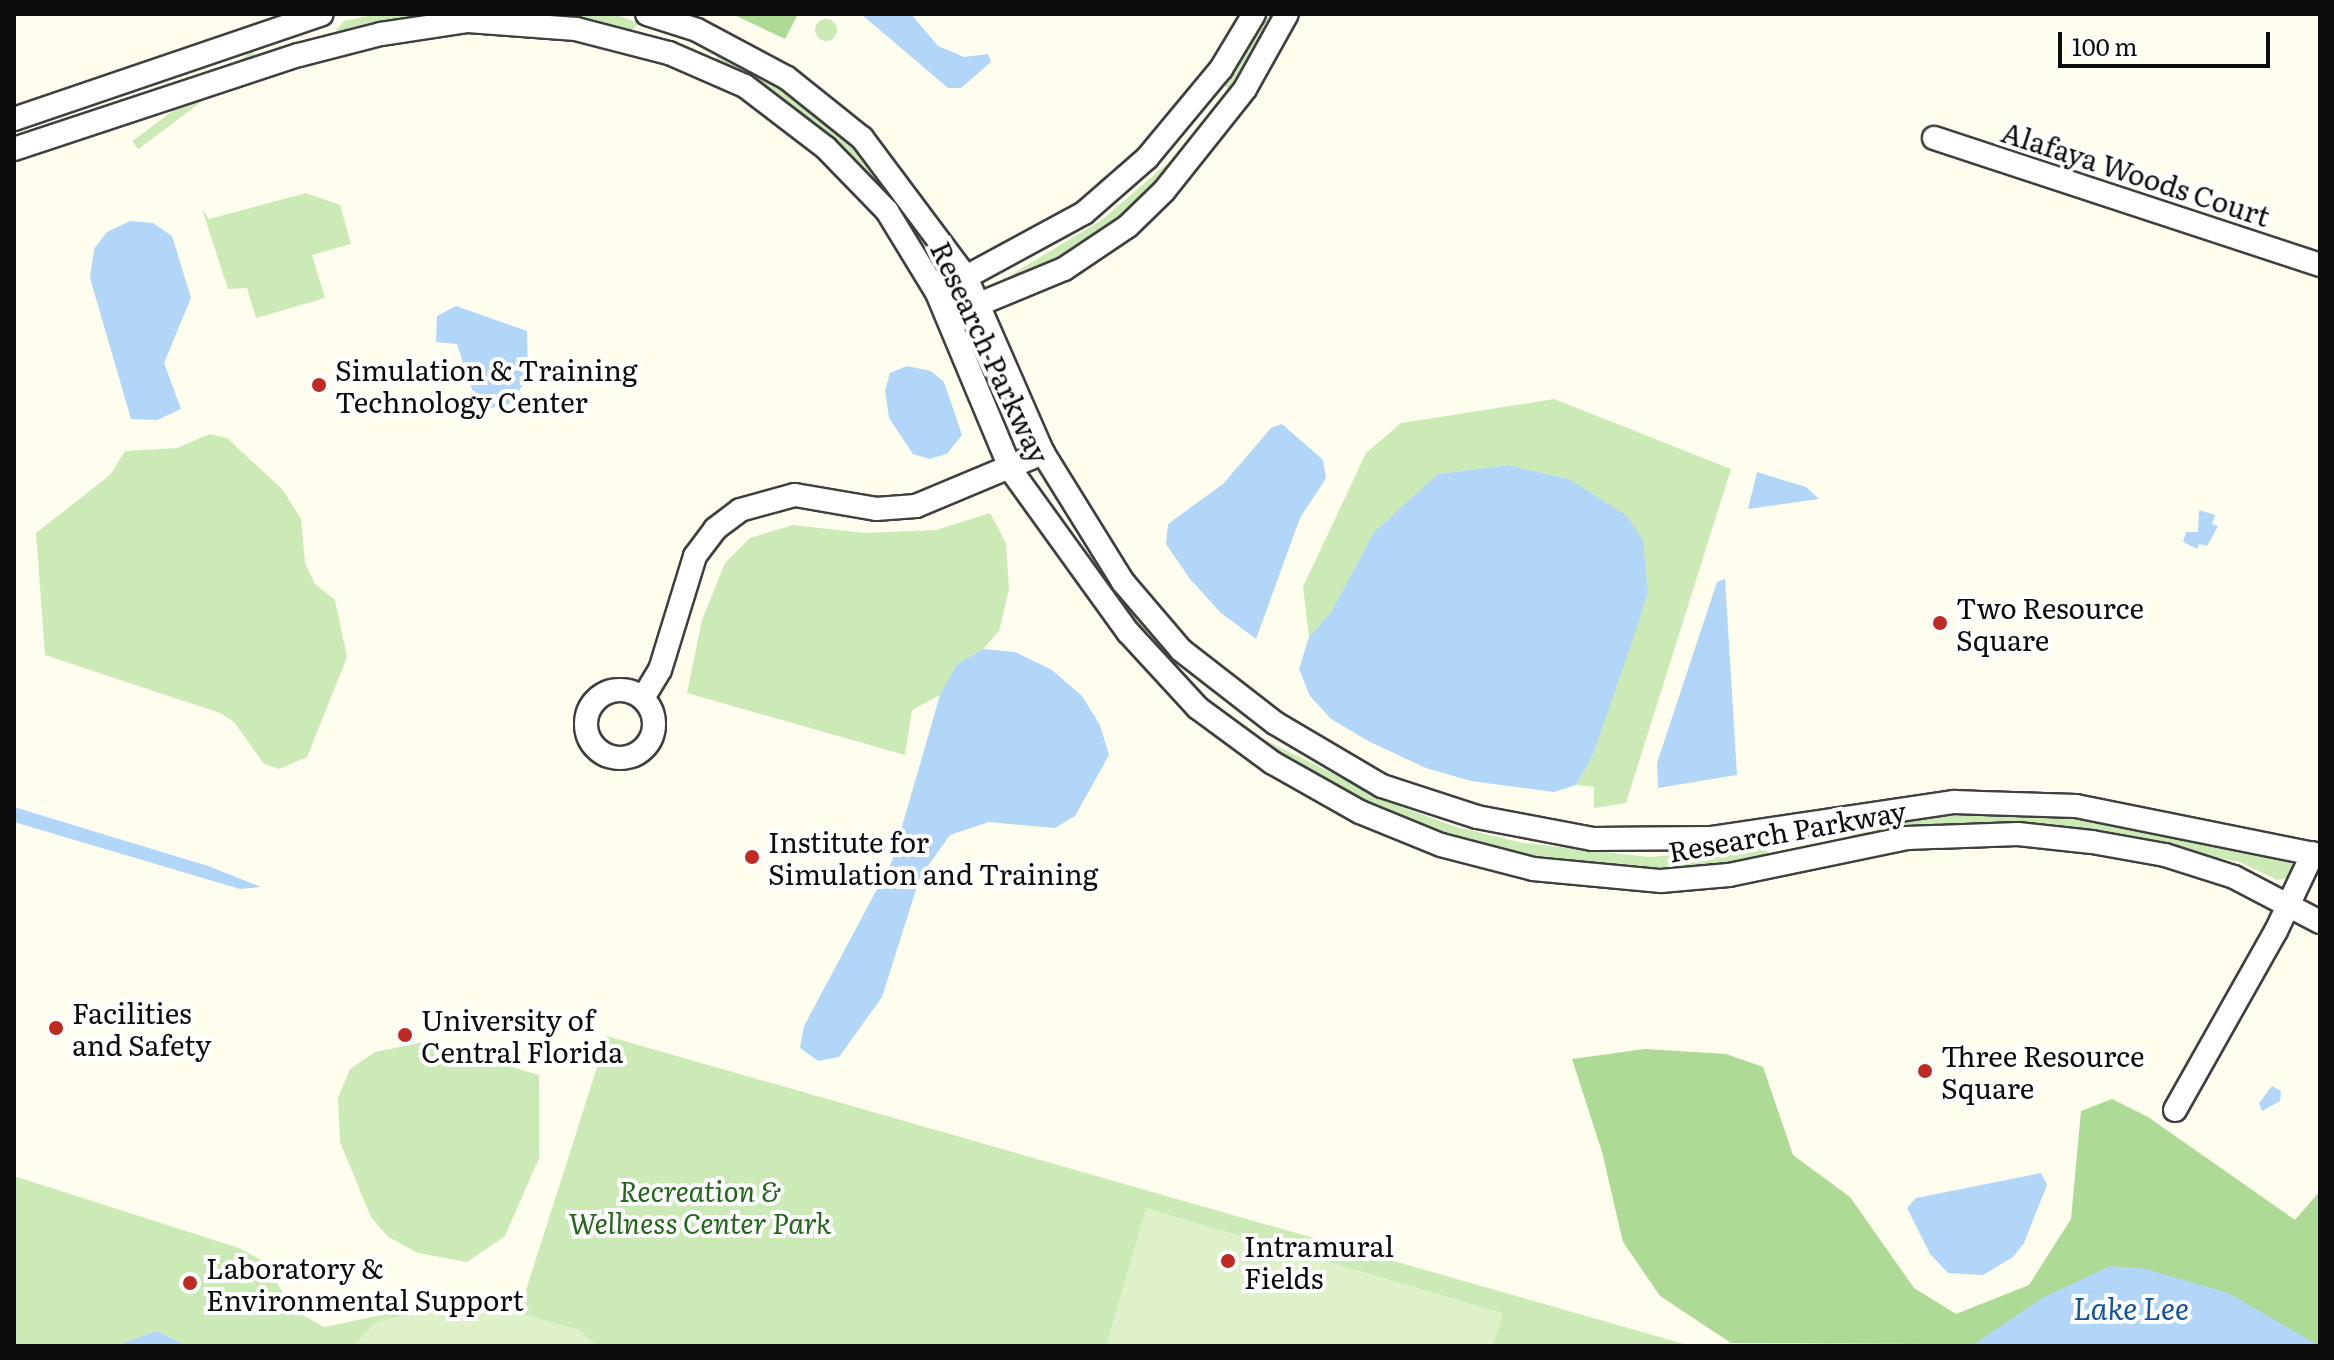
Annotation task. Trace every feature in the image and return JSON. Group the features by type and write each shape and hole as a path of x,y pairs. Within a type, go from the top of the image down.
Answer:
{"street":[{"path":"14,119 322,14"},
{"name":"Research Parkway","path":"647,14 697,30 787,78 862,138 966,277 1043,453 1123,582 1181,650 1275,723 1382,786 1477,817 1592,839 1712,838 1954,802 2076,806 2317,854"},
{"path":"937,293 1084,213 1147,158 1221,69 1254,14"},
{"path":"948,317 1064,269 1128,226 1164,191 1238,98 1287,14"},
{"path":"669,53 671,20"},
{"name":"Research Parkway","path":"14,149 299,55 381,34 468,21 576,29 669,53 745,86 826,148 887,211 937,293 1011,470 1128,632 1198,708 1273,763 1347,805 1441,845 1533,869 1661,881 1729,875 1907,838 2018,834 2165,855 2234,877 2320,922"},
{"path":"669,53 697,30"},
{"name":"Alafaya Woods Court","path":"1934,138 2320,265"},
{"path":"643,698 660,670 695,556 715,529 740,510 795,495 876,509 916,506 1011,470 1043,453"},
{"path":"2175,1110 2317,854"}],"green space":[{"path":"378,14 455,14 343,35 336,31 344,21"},
{"path":"526,14 614,14 638,23 630,33 598,23"},
{"path":"732,14 798,14 785,39"},
{"path":"1263,14 1276,14 1236,88 1229,90 1224,84"},
{"path":"826,19 834,22 837,30 834,38 826,41 818,38 815,30 818,22"},
{"path":"252,51 258,59 138,149 132,141"},
{"path":"723,53 784,88 859,150 941,257 937,261 914,226 849,157 717,64 715,58"},
{"path":"1169,162 1175,174 1091,245 1003,286 1001,281 1103,219"},
{"path":"306,193 340,205 351,244 312,255 325,298 256,318 247,288 228,289 202,209 209,219"},
{"path":"979,339 1017,415 1012,421 1005,417 972,348"},
{"path":"1554,399 1731,469 1626,803 1594,808 1594,787 1576,785 1593,755 1648,593 1569,479 1508,465 1439,474 1374,532 1331,612 1309,637 1303,587 1366,453 1401,423"},
{"path":"210,434 227,438 283,490 301,519 305,563 315,584 335,600 347,657 307,757 279,769 264,764 234,722 220,713 45,655 36,533 110,475 125,451 177,448"},
{"path":"1053,504 1085,556 1149,631 1142,634 1047,507"},
{"path":"990,513 1006,543 1009,589 999,631 983,649 956,665 940,695 912,710 905,755 687,693 702,620 725,563 750,538 793,525 864,533 936,530"},
{"path":"1201,693 1255,735 1401,807 1457,827 1523,843 1649,857 1763,847 1769,853 1765,861 1633,869 1495,852 1368,807 1302,773 1198,696"},
{"path":"1964,809 2063,816 2243,846 2286,855 2295,868 2288,878 2277,880 2240,862 2136,842 1974,823 1852,840 1849,830 1869,820"},
{"name":"Recreation & Wellness Center Park","path":"607,1036 1691,1346 187,1346 157,1331 114,1346 14,1346 14,1176 239,1248 265,1262 292,1309 324,1327 468,1297 520,1309"},
{"path":"424,1042 539,1075 539,1158 505,1236 467,1262 418,1253 388,1237 371,1217 340,1142 338,1098 350,1069 375,1052"},
{"path":"1645,1049 1726,1054 1763,1067 1793,1155 1850,1197 1914,1288 1956,1314 2029,1285 2071,1219 2081,1111 2112,1099 2148,1117 2295,1220 2320,1191 2320,1346 1731,1343 1660,1296 1623,1242 1602,1152 1572,1059"},
{"name":"Intramural Fields","path":"1146,1208 1503,1313 1493,1346 1106,1346"},
{"path":"470,1299 580,1330 597,1346 353,1346 376,1322"}],"water":[{"path":"861,14 911,14 938,46 964,57 988,54 991,62 961,88 948,88"},
{"path":"130,221 153,223 172,236 191,298 164,363 181,409 157,420 131,419 90,278 94,249 107,232"},
{"path":"456,306 527,331 528,378 509,404 479,411 457,344 436,342 437,316"},
{"path":"907,366 931,371 944,382 962,435 947,454 929,459 913,454 889,418 885,390 890,373"},
{"path":"1282,424 1323,460 1326,478 1300,518 1256,639 1221,613 1190,579 1166,544 1168,524 1223,484 1271,428"},
{"path":"1508,465 1569,479 1627,516 1643,540 1648,593 1593,755 1576,785 1554,792 1471,781 1426,768 1370,742 1331,719 1310,696 1299,669 1309,637 1331,612 1374,532 1438,474"},
{"path":"1757,472 1806,487 1819,499 1748,509"},
{"path":"2199,510 2215,515 2212,524 2218,526 2207,546 2199,544 2197,549 2183,542 2186,532 2198,532"},
{"path":"1725,579 1737,775 1658,788 1657,763 1717,582"},
{"path":"983,649 1015,652 1052,670 1082,696 1100,725 1109,755 1075,816 1055,828 989,822 950,835 920,877 882,997 839,1057 818,1061 800,1048 804,1026 892,861 940,695 956,665"},
{"path":"14,807 208,866 261,887 240,889 14,822"},
{"path":"2272,1086 2281,1091 2280,1101 2262,1111 2259,1103"},
{"path":"2041,1173 2047,1185 2024,1243 2013,1257 1983,1275 1948,1273 1930,1254 1907,1208 1916,1198"},
{"name":"Lake Lee","path":"2110,1266 2146,1269 2228,1293 2320,1346 1971,1346 2042,1298"},
{"path":"157,1331 187,1346 114,1346"}],"place":[{"name":"Simulation & Training Technology Center","path":"319,385"},
{"name":"Two Resource Square","path":"1940,623"},
{"name":"Institute for Simulation and Training","path":"752,857"},
{"name":"Facilities and Safety","path":"56,1028"},
{"name":"University of Central Florida","path":"405,1035"},
{"name":"Three Resource Square","path":"1925,1071"},
{"name":"Intramural Fields","path":"1228,1261"},
{"name":"Laboratory & Environmental Support","path":"190,1283"}]}
